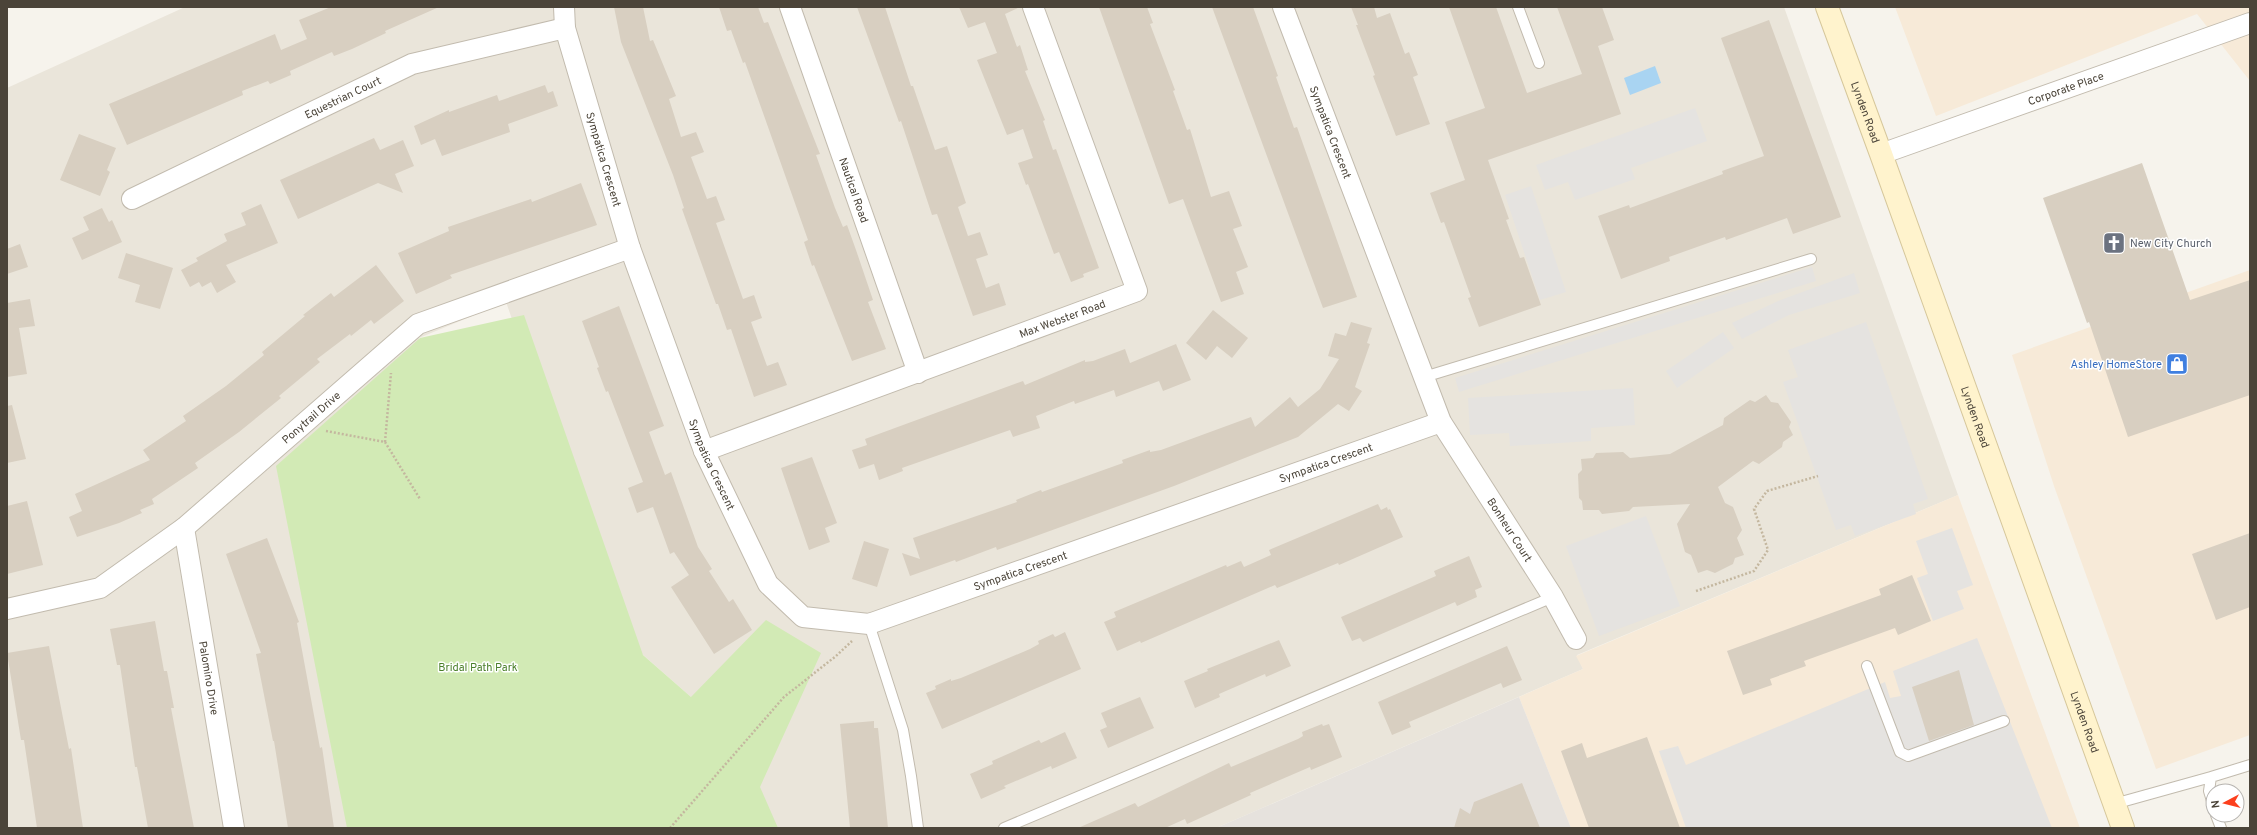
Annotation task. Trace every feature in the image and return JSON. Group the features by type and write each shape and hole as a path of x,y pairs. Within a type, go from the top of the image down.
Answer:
{"main road":[{"name":"Lynden Road","path":"1826,7 1882,154 2123,828"}],"street":[{"name":"Sympatica Crescent","path":"564,7 565,28 630,248 704,451 768,584 803,617 869,624 1441,422 1284,7"},
{"name":"Nautical Road","path":"790,7 918,373"},
{"name":"Max Webster Road","path":"704,451 1137,291 1034,7"},
{"name":"Corporate Place","path":"1882,154 2250,23"},
{"name":"Equestrian Court","path":"132,199 412,64 565,28"},
{"name":"Ponytrail Drive","path":"7,609 100,588 184,528 418,324 630,248"},
{"name":"Bonheur Court","path":"1441,422 1553,597 1576,639"},
{"name":"Palomino Drive","path":"184,528 234,828"}],"lane":[{"path":"1518,7 1539,63"},
{"path":"1424,377 1811,259"},
{"path":"1004,828 1553,597"},
{"path":"869,624 903,730 918,828"},
{"path":"1867,666 1900,752 1908,756 2004,721"},
{"path":"2114,804 2250,765"},
{"path":"2210,783 2211,777"}],"path":[{"path":"392,346 385,442 420,499"},
{"path":"300,426 385,442"},
{"path":"1696,591 1754,571 1768,550 1754,509 1766,491 1818,476"},
{"path":"670,828 784,697 836,656 869,624"}],"shaded area":[{"path":"185,7 1784,7 1958,495 1577,655 1583,669 1216,828 748,828 691,697 625,639 506,302 419,338 351,828 7,828 7,88"},
{"path":"1895,7 2250,7 2250,81 2197,14 1936,116"},
{"path":"1695,108 1707,141 1631,168 1635,179 1575,200 1568,182 1545,190 1536,165"},
{"path":"1531,186 1566,292 1540,300 1505,195"},
{"path":"1812,267 1816,281 1459,392 1455,378"},
{"path":"2250,270 2250,735 2156,769 2054,486 2012,355"},
{"path":"1854,273 1860,293 1789,315 1742,339 1732,323 1778,301"},
{"path":"1866,322 1928,499 1913,504 1916,514 1855,536 1851,525 1836,530 1783,382 1798,377 1788,350"},
{"path":"1723,332 1734,348 1677,388 1666,371"},
{"path":"1633,388 1635,425 1591,428 1591,441 1510,446 1509,433 1470,435 1468,398"},
{"path":"1958,495 2080,828 1571,828 1519,697 1583,669 1576,656"},
{"path":"1646,516 1680,606 1599,636 1566,546"},
{"path":"1952,528 1973,585 1957,591 1964,609 1933,621 1917,578 1928,574 1916,541"},
{"path":"1977,638 2052,828 1686,828 1659,751 1678,746 1686,765 1885,682 1890,698 1901,696 1893,671"},
{"path":"1519,697 1571,828 1216,828"}],"green space":[{"name":"Bridal Path Park","path":"524,315 643,655 691,697 766,620 821,653 760,787 778,828 347,828 276,466 420,338"}],"water":[{"path":"1655,66 1661,83 1630,95 1624,78"}],"building":[{"path":"331,7 439,7 385,31 386,33 352,49 334,56 332,52 290,71 291,75 270,84 268,81 242,91 243,95 127,145 109,104 275,34 281,50 307,39 299,20"},
{"path":"614,7 643,7 650,41 653,40 676,96 669,99 681,137 696,132 704,152 691,157 707,199 716,196 725,220 716,223 743,299 754,295 762,318 751,322 767,366 778,362 787,385 754,397 731,329 727,330 718,304 716,304 682,209 684,208 673,175 621,42"},
{"path":"719,7 758,7 764,23 768,22 820,154 816,155 835,208 843,227 847,225 873,300 868,302 886,349 852,361 814,265 812,266 804,242 808,240 745,62 743,63 731,30 727,31"},
{"path":"857,7 885,7 911,86 913,86 935,150 947,146 966,203 958,207 968,236 980,232 988,255 976,259 986,288 999,283 1006,305 973,316 937,214 932,215 901,121 899,122"},
{"path":"959,7 1020,7 1005,14 1017,47 1020,45 1028,70 1025,71 1045,120 1043,121 1053,150 1056,149 1099,268 1083,274 1084,277 1071,282 1059,252 1054,254 1028,184 1026,185 1018,163 1033,158 1023,129 1007,135 977,60 997,53 985,22 968,28"},
{"path":"1099,7 1147,7 1153,23 1150,24 1175,90 1173,91 1187,130 1190,129 1211,197 1229,191 1242,226 1233,229 1248,267 1236,272 1244,294 1221,302 1183,199 1169,204"},
{"path":"1212,7 1253,7 1278,76 1276,77 1294,128 1297,127 1357,297 1323,308"},
{"path":"1351,7 1374,7 1377,18 1390,13 1405,54 1409,52 1418,75 1413,77 1430,124 1396,136 1373,76 1375,75 1356,25 1358,25"},
{"path":"1449,7 1496,7 1527,93 1582,74 1557,7 1602,7 1614,40 1598,46 1621,114 1488,160 1509,219 1506,220 1520,258 1524,257 1541,305 1479,327 1468,298 1471,297 1444,222 1441,223 1430,193 1465,180 1445,122 1485,108"},
{"path":"1769,20 1841,217 1793,234 1787,218 1726,240 1725,237 1669,257 1670,261 1621,279 1598,216 1629,205 1630,208 1723,174 1722,171 1764,156 1721,38"},
{"path":"545,85 548,93 553,91 558,106 508,124 510,132 442,156 435,139 421,145 414,126 449,110 449,112 497,95 499,101"},
{"path":"79,134 116,148 107,170 110,172 100,196 60,180"},
{"path":"374,138 380,150 403,140 414,166 395,174 403,193 378,183 298,219 280,180"},
{"path":"2142,163 2190,300 2250,280 2250,395 2128,437 2089,322 2087,323 2043,198"},
{"path":"581,183 597,225 450,275 452,278 416,294 398,253 449,231 448,227 531,199 532,202"},
{"path":"261,204 278,243 226,265 236,282 217,293 211,282 202,287 199,282 190,287 181,270 198,261 196,258 227,241 224,234 246,225 241,213"},
{"path":"102,208 109,222 112,220 122,242 82,260 72,238 89,230 83,217"},
{"path":"20,244 28,267 7,274 7,249"},
{"path":"126,253 173,268 160,309 135,302 140,285 118,278"},
{"path":"376,265 404,301 374,324 371,320 351,336 350,334 317,359 320,362 279,396 281,398 239,432 195,463 198,468 152,499 154,504 140,510 142,513 119,523 77,537 69,517 82,511 75,494 150,460 143,450 186,421 183,416 226,386 264,355 262,352 305,316 303,315 331,293 334,297"},
{"path":"30,299 35,326 19,328 27,374 7,377 7,303"},
{"path":"619,306 664,426 649,432 665,475 671,472 698,547 712,569 709,571 729,602 733,599 752,630 714,654 671,587 689,575 674,552 670,554 653,507 637,513 628,488 643,482 608,391 606,392 597,368 599,367 582,321"},
{"path":"1213,310 1248,338 1232,358 1217,346 1206,360 1186,343"},
{"path":"1351,322 1372,328 1367,343 1370,344 1355,387 1362,391 1349,411 1338,404 1298,437 1174,486 997,550 996,547 956,562 955,560 910,576 902,553 920,559 913,538 1017,502 1016,500 1041,490 1042,492 1123,463 1122,460 1150,450 1150,452 1161,450 1251,417 1255,427 1290,397 1298,407 1320,389 1339,359 1328,356 1335,333 1346,336"},
{"path":"1176,344 1191,380 1163,391 1159,381 1116,397 1114,390 1075,404 1074,401 1036,416 1040,428 1013,437 1010,430 902,468 903,471 879,480 874,464 859,469 852,450 867,445 865,439 1023,381 1025,385 1085,360 1085,362 1093,361 1125,349 1130,363"},
{"path":"1766,395 1771,402 1778,403 1791,422 1789,427 1793,435 1783,442 1782,447 1759,464 1753,461 1718,487 1725,503 1733,507 1742,530 1737,538 1744,555 1735,558 1733,564 1715,573 1707,570 1698,573 1691,555 1685,552 1677,524 1690,504 1633,507 1629,511 1602,514 1599,510 1583,510 1582,501 1579,498 1578,474 1582,470 1581,459 1593,458 1596,453 1623,452 1630,458 1670,454 1723,425 1724,418 1750,400 1755,402"},
{"path":"12,405 26,459 7,463 7,406"},
{"path":"812,457 837,523 825,528 830,542 809,550 781,468"},
{"path":"27,501 43,565 7,574 7,506"},
{"path":"1378,504 1381,510 1387,507 1388,510 1390,509 1403,537 1339,565 1338,563 1277,588 1275,585 1141,643 1140,641 1117,651 1104,622 1116,617 1114,612 1226,565 1227,567 1241,561 1244,567 1271,555 1269,550"},
{"path":"2250,533 2250,607 2216,620 2192,554"},
{"path":"267,538 299,622 297,623 320,748 322,747 334,828 288,828 274,741 256,654 261,653 226,554"},
{"path":"864,541 889,549 877,587 852,579"},
{"path":"1469,556 1482,587 1475,590 1477,597 1457,606 1455,602 1363,642 1360,638 1352,641 1341,617 1436,576 1434,571"},
{"path":"1912,575 1931,621 1898,635 1895,628 1804,661 1806,666 1770,679 1772,685 1743,695 1727,651 1881,595 1879,589"},
{"path":"155,621 164,671 167,671 174,708 171,708 194,828 148,828 137,767 135,767 120,665 117,665 110,629"},
{"path":"1065,632 1081,669 942,729 926,693 936,689 935,686 951,679 951,681 961,678 1030,649 1039,644 1038,641 1053,634 1055,637"},
{"path":"1279,640 1291,666 1266,677 1265,674 1219,694 1220,697 1195,708 1184,681 1208,671 1207,669"},
{"path":"49,646 69,749 71,748 83,828 37,828 24,740 21,740 7,653"},
{"path":"1507,646 1522,680 1503,688 1501,683 1409,722 1411,727 1392,735 1378,702"},
{"path":"1959,670 1974,725 1929,741 1912,687"},
{"path":"1140,697 1154,728 1108,748 1100,730 1107,727 1101,713"},
{"path":"874,721 874,728 878,728 888,828 850,828 840,724"},
{"path":"1322,724 1323,726 1329,724 1342,757 1311,770 1310,767 1250,793 1251,795 1187,824 1185,819 1165,828 1078,828 1135,803 1138,807 1229,763 1231,767 1298,739 1303,736 1302,732"},
{"path":"1065,732 1077,758 1052,769 1051,766 1004,786 1006,788 981,799 970,774 993,764 992,761 1039,740 1041,743"},
{"path":"1647,737 1680,828 1589,828 1561,751 1582,743 1587,758"},
{"path":"1522,783 1540,828 1454,828 1460,808 1470,814 1474,802"}],"place":[{"name":"New City Church","path":"2114,243"},
{"name":"Ashley HomeStore","path":"2177,364"}]}
